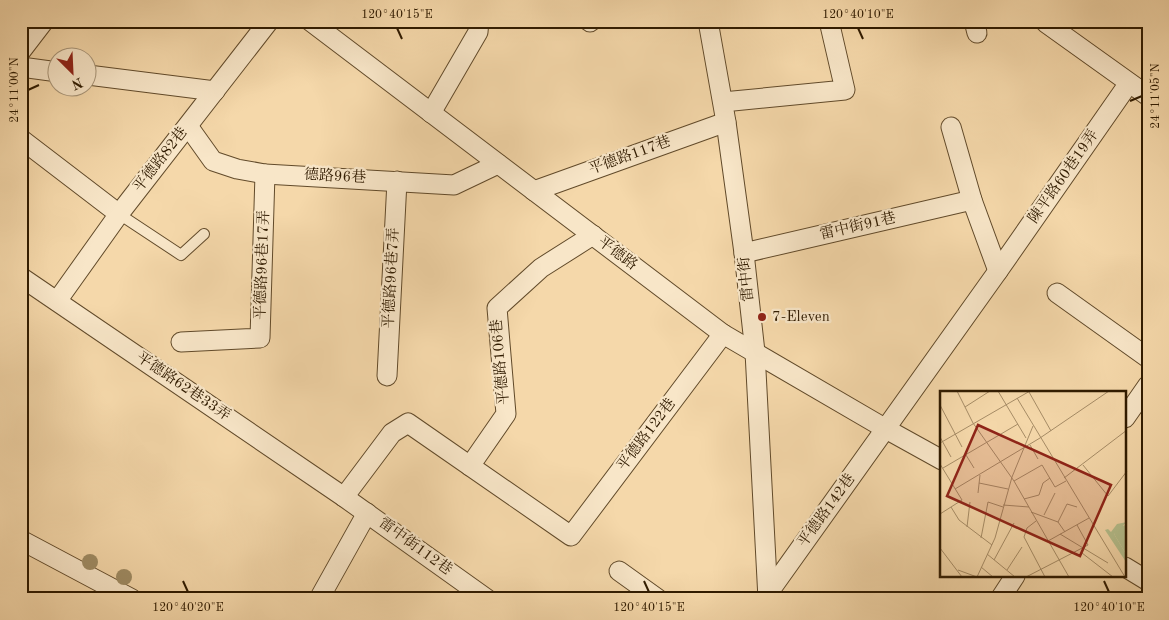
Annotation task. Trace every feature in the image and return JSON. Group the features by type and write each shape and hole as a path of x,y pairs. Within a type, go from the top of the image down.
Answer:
{"street":[{"path":"21,51 44,21"},
{"name":"平德路82巷","path":"57,301 119,214 269,21"},
{"name":"平德路","path":"310,21 723,334 940,459"},
{"path":"431,113 478,32 479,21"},
{"name":"雷中街","path":"708,21 726,122 755,352 767,597"},
{"path":"723,102 845,90 829,21"},
{"path":"1046,22 1148,96"},
{"path":"21,67 48,71"},
{"path":"98,77 215,91"},
{"name":"陳平路60巷19弄","path":"886,429 1129,83"},
{"name":"平德路117巷","path":"534,191 726,122"},
{"name":"德路96巷","path":"188,126 213,161 266,174 454,185 498,164"},
{"path":"951,127 972,200 998,270"},
{"path":"21,140 119,214"},
{"name":"平德路96巷17弄","path":"181,342 260,338 266,174"},
{"name":"平德路96巷7弄","path":"387,376 397,181"},
{"name":"雷中街91巷","path":"744,253 972,200"},
{"name":"平德路106巷","path":"470,466 506,414 496,308 541,268 592,235"},
{"name":"平德路62巷33弄","path":"21,277 344,496"},
{"path":"1057,293 1148,358"},
{"name":"平德路122巷","path":"470,466 571,536 723,334"},
{"path":"1126,417 1148,385"},
{"path":"344,496 392,432 408,424 470,466"},
{"name":"平德路142巷","path":"767,597 886,429"},
{"name":"雷中街112巷","path":"344,496 487,599"},
{"path":"319,599 367,513"},
{"path":"21,540 132,599"},
{"path":"1126,568 1148,581"},
{"path":"619,571 658,599"},
{"path":"1000,599 1015,578"}],"lane":[{"path":"119,214 181,255 204,234"}],"place":[{"name":"7-Eleven","path":"762,317"}]}
